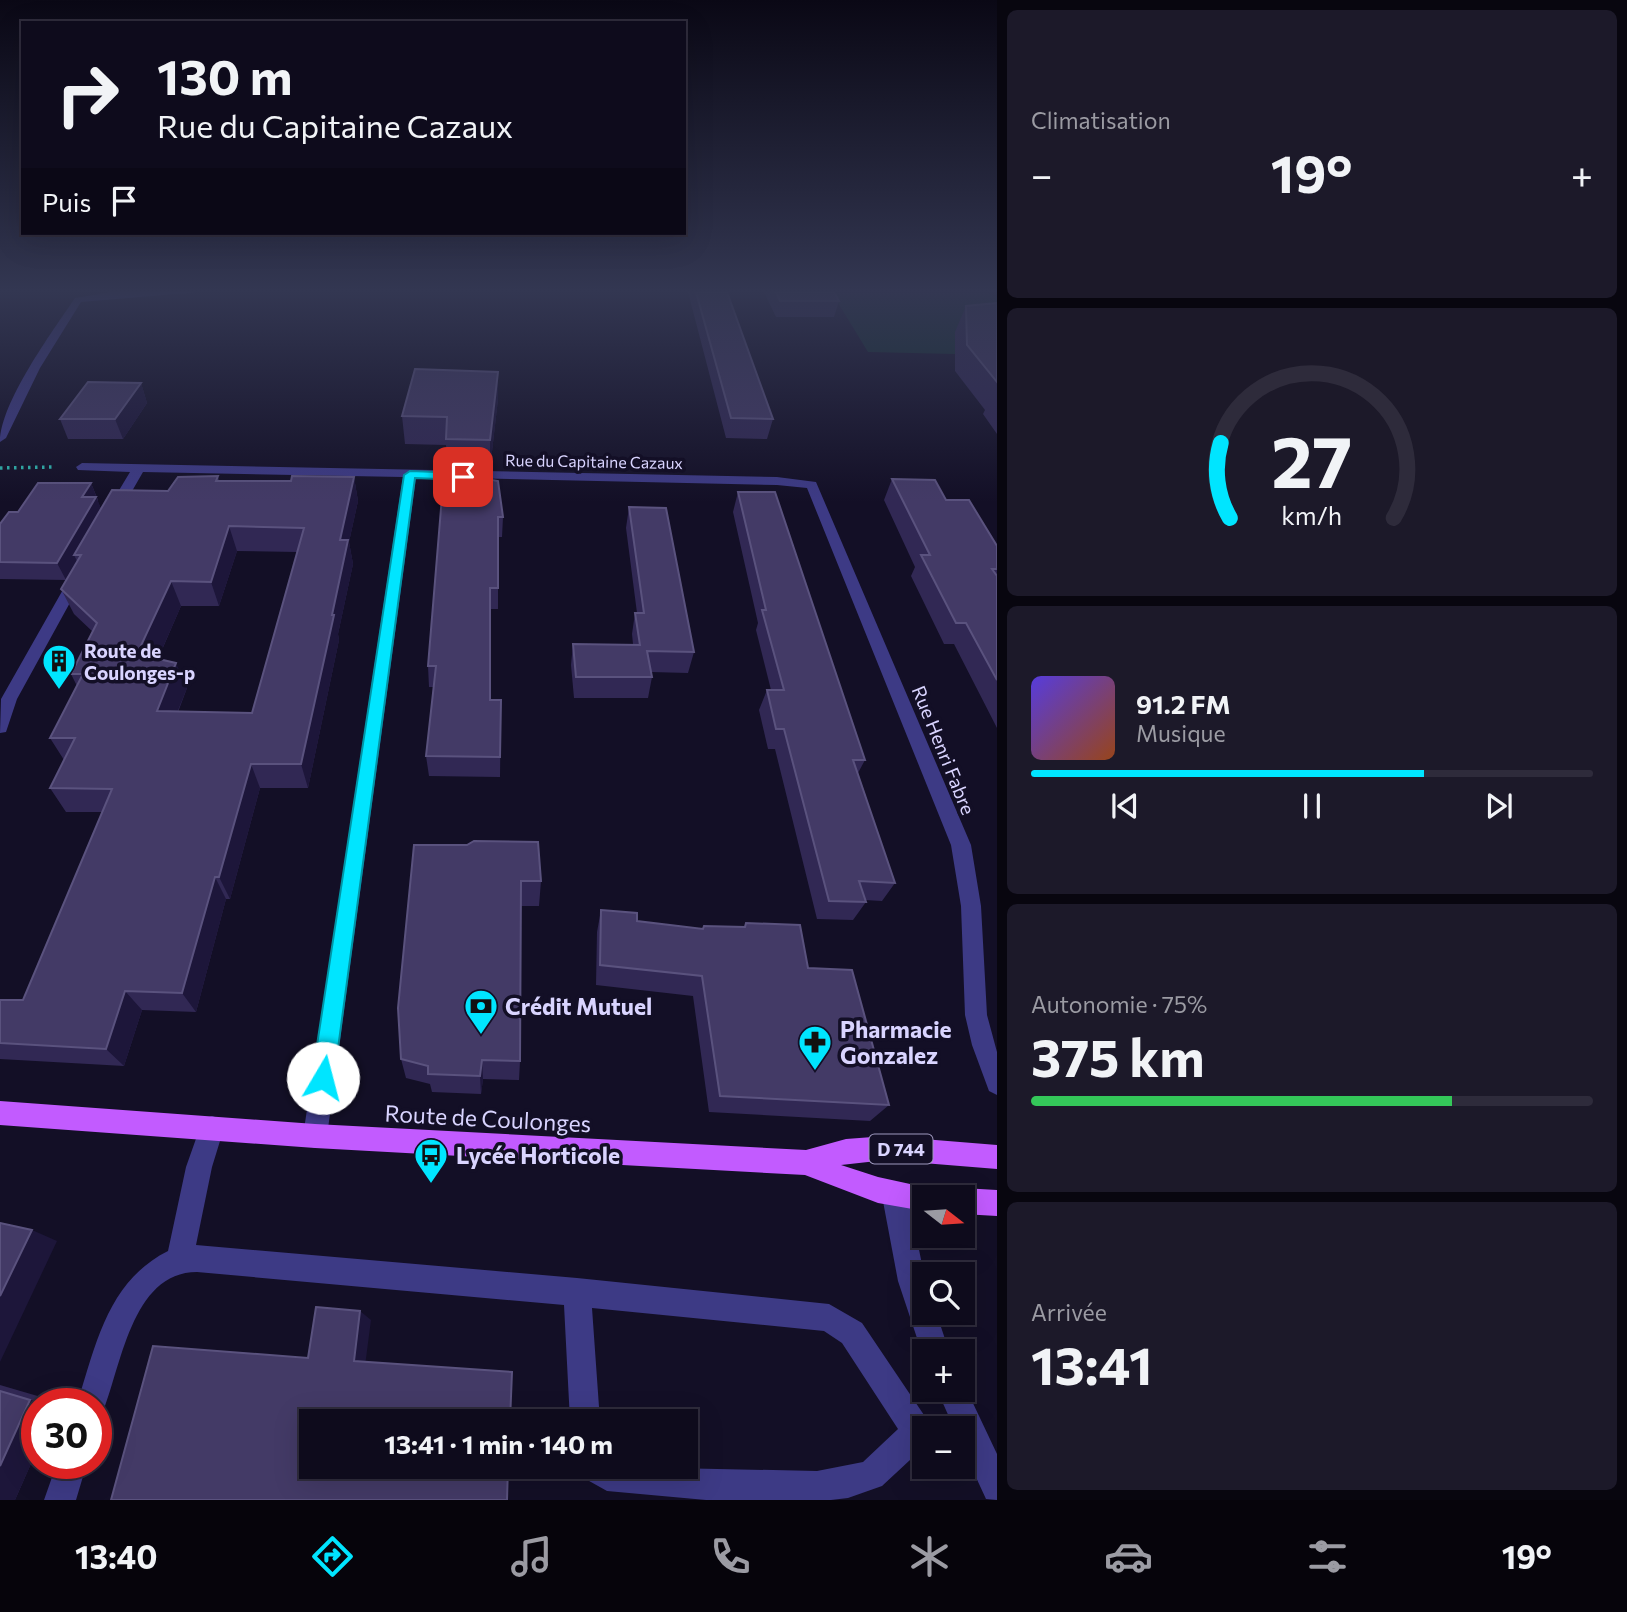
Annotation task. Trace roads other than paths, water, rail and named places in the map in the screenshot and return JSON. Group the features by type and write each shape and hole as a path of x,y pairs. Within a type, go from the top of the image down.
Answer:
{"main road":[{"name":"Route de Coulonges","path":"0,1113 315,1136 806,1163 846,1151 886,1148 997,1157"},
{"name":"Route de Coulonges","path":"806,1163 853,1184 895,1196 912,1197"},
{"path":"975,1202 997,1203"}],"street":[{"path":"0,439 39,362"},
{"name":"Rue du Capitaine Cazaux","path":"82,467 764,481 812,485"},
{"path":"106,525 138,469"},
{"path":"315,1136 410,475"},
{"name":"Rue Henri Fabre","path":"812,485 961,845 970,876 975,1007 984,1050 997,1083"},
{"path":"0,727 9,699 86,560"},
{"path":"180,1259 199,1167 212,1128"},
{"path":"895,1196 912,1281 931,1339"},
{"path":"98,1388 128,1302 139,1286 159,1270 180,1259 216,1259 829,1318 852,1333 912,1418"},
{"path":"578,1292 584,1409"},
{"path":"646,1479 775,1489 843,1487 873,1474 912,1439"},
{"path":"975,1449 997,1488"},
{"path":"60,1500 67,1479"}],"place":[{"name":"Route de Coulonges-p","path":"59,691"},
{"name":"Crédit Mutuel","path":"481,1036"},
{"name":"Pharmacie Gonzalez","path":"815,1072"},
{"name":"Lycée Horticole","path":"431,1185"}]}
